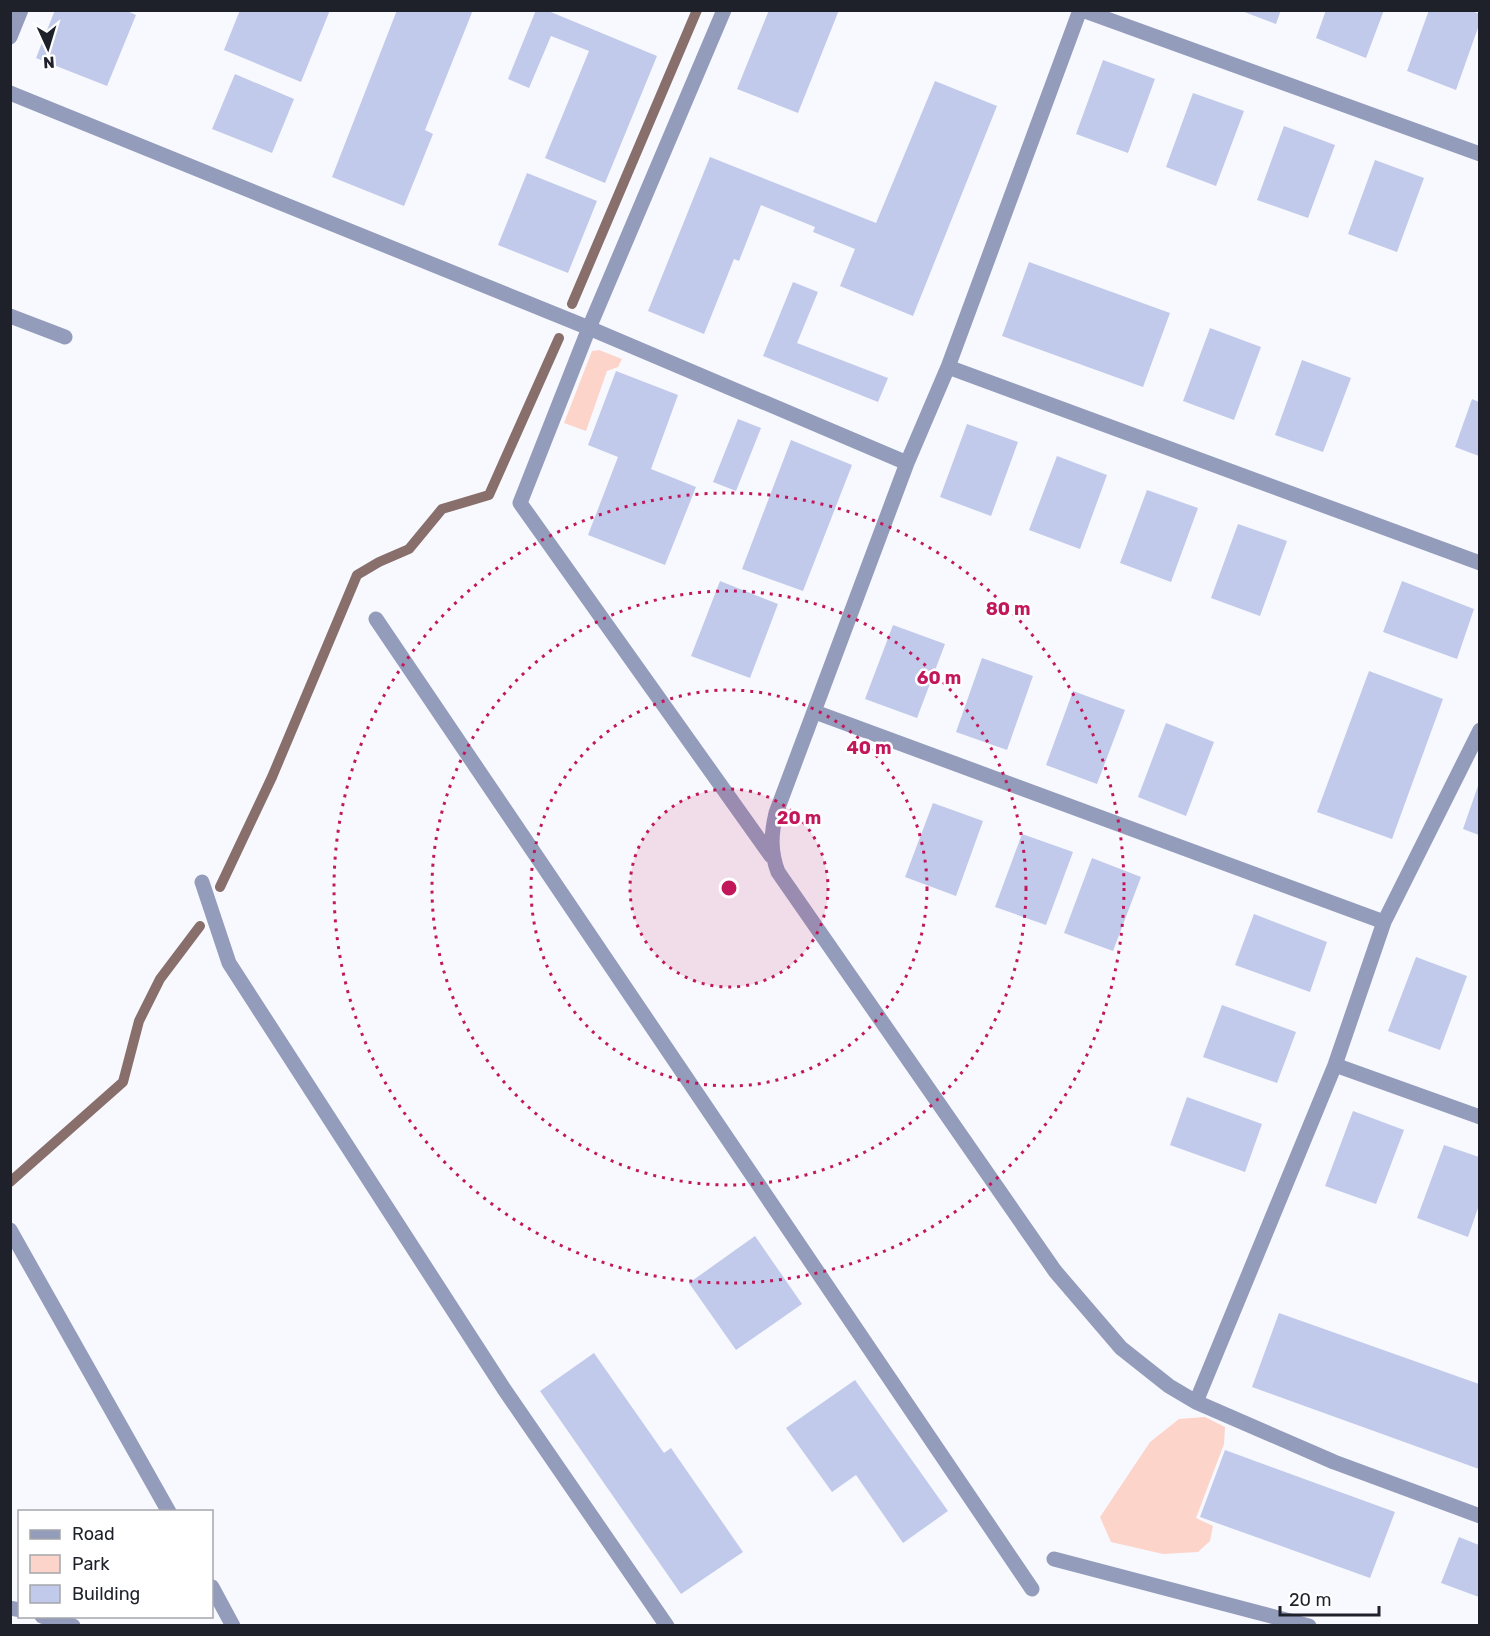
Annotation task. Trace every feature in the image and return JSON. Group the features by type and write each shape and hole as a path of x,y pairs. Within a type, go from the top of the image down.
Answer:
{"street":[{"path":"10,36 21,10"},
{"path":"724,10 589,328 520,503 772,856 778,872 1055,1271 1121,1348 1169,1386 1196,1402 1334,1462 1479,1516"},
{"path":"772,856 771,832 776,813 907,463 948,367 1081,10 1479,153"},
{"path":"10,93 589,328 907,463"},
{"path":"10,316 65,337"},
{"path":"948,367 1479,563"},
{"path":"376,619 1032,1589"},
{"path":"815,712 1384,922"},
{"path":"1196,1402 1335,1065 1384,922 1479,730"},
{"path":"202,882 229,963 504,1389 667,1626"},
{"path":"1335,1065 1479,1117"},
{"path":"10,1230 168,1510"},
{"path":"1054,1559 1310,1626"},
{"path":"213,1589 233,1626"},
{"path":"46,1618 74,1626"}],"green space":[{"path":"599,350 622,359 618,367 607,371 586,431 564,423 592,351"},
{"path":"1205,1417 1225,1427 1224,1444 1196,1518 1213,1526 1210,1541 1198,1552 1163,1554 1111,1542 1100,1517 1150,1442 1179,1419"}],"building":[{"path":"55,10 125,10 136,15 107,86 36,58"},
{"path":"240,10 330,10 301,82 224,50"},
{"path":"397,10 473,10 425,130 433,134 404,206 332,177"},
{"path":"536,10 546,10 657,56 605,183 545,158 589,51 551,36 529,88 508,79"},
{"path":"769,10 839,10 798,113 737,89"},
{"path":"1239,10 1281,10 1276,24"},
{"path":"1326,10 1384,10 1366,58 1316,38"},
{"path":"1429,10 1470,10 1479,14 1479,25 1456,90 1407,71"},
{"path":"1103,60 1155,79 1128,153 1076,134"},
{"path":"235,74 294,99 272,153 212,129"},
{"path":"935,81 997,106 913,316 840,286 855,249 813,232 815,227 761,205 739,261 734,259 704,334 648,311 710,157 876,223"},
{"path":"1193,93 1244,111 1216,186 1166,167"},
{"path":"1284,126 1335,145 1308,218 1257,200"},
{"path":"1375,160 1424,178 1397,252 1348,234"},
{"path":"527,173 597,201 568,273 498,245"},
{"path":"1029,262 1170,313 1143,387 1002,336"},
{"path":"793,282 818,292 797,343 888,378 878,402 763,356"},
{"path":"1210,328 1261,347 1234,420 1183,401"},
{"path":"1302,360 1351,378 1323,452 1275,435"},
{"path":"616,371 678,395 651,469 696,487 665,565 588,535 618,457 588,445"},
{"path":"1472,399 1479,402 1479,456 1455,447"},
{"path":"738,419 761,428 736,491 713,482"},
{"path":"967,424 1018,442 991,516 940,497"},
{"path":"791,440 852,465 803,591 742,569"},
{"path":"1057,456 1107,475 1080,549 1029,530"},
{"path":"1147,490 1198,508 1171,582 1120,563"},
{"path":"1238,524 1287,541 1260,616 1211,598"},
{"path":"720,581 778,604 750,678 691,656"},
{"path":"1402,581 1474,609 1457,659 1383,632"},
{"path":"893,625 945,644 917,718 865,699"},
{"path":"982,658 1033,676 1007,750 956,732"},
{"path":"1369,671 1443,699 1392,839 1317,812"},
{"path":"1073,691 1125,710 1097,784 1046,765"},
{"path":"1166,723 1214,742 1186,816 1138,797"},
{"path":"1479,783 1479,835 1463,829"},
{"path":"933,803 983,821 956,896 905,877"},
{"path":"1022,834 1073,852 1046,925 995,907"},
{"path":"1092,858 1141,877 1113,951 1064,933"},
{"path":"1254,914 1327,942 1310,992 1235,965"},
{"path":"1416,957 1467,976 1440,1050 1388,1031"},
{"path":"1222,1005 1296,1032 1277,1083 1203,1057"},
{"path":"1187,1097 1262,1124 1245,1172 1170,1145"},
{"path":"1353,1111 1404,1130 1376,1204 1325,1186"},
{"path":"1444,1145 1479,1157 1479,1205 1468,1237 1417,1218"},
{"path":"755,1236 802,1304 736,1350 689,1283"},
{"path":"1279,1313 1479,1384 1479,1469 1252,1387"},
{"path":"594,1353 664,1453 671,1448 743,1552 681,1594 540,1391"},
{"path":"855,1380 948,1511 903,1543 856,1475 832,1492 786,1428"},
{"path":"1225,1450 1395,1512 1370,1578 1200,1517"},
{"path":"1459,1537 1479,1545 1479,1597 1441,1583"}],"waterway":[{"path":"572,304 697,10"},
{"path":"220,887 272,777 357,575 409,549 442,509 489,495 559,338"},
{"path":"10,1182 123,1082 139,1021 160,979 200,926"}]}
